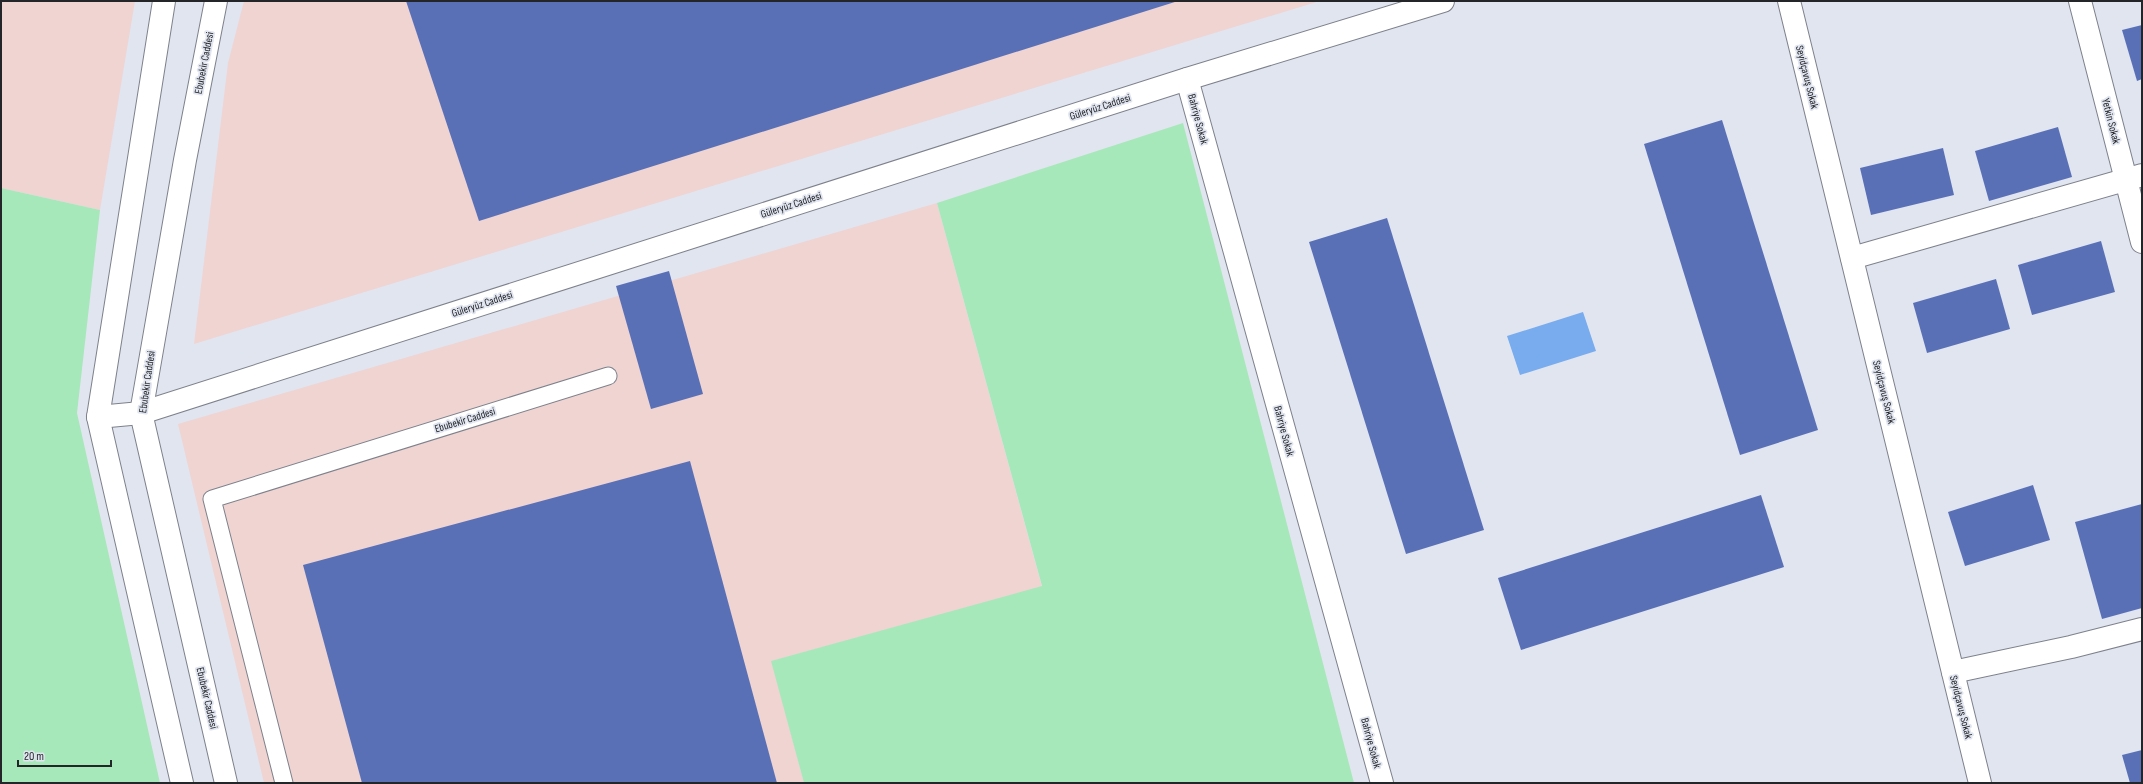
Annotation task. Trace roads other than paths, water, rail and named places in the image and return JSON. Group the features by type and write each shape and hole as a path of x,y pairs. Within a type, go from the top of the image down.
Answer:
{"street":[{"path":"164,1 98,417 182,783"},
{"name":"Ebubekir Caddesi","path":"216,1 185,160 141,414 226,783"},
{"name":"Güleryüz Caddesi","path":"98,417 141,414 1187,79 1443,1"},
{"name":"Seyidçavuş Sokak","path":"1789,1 1980,783"},
{"name":"Yetkin Sokak","path":"2080,1 2134,177 2142,242"},
{"name":"Bahriye Sokak","path":"1187,79 1382,783"},
{"path":"1852,258 2134,177"},
{"path":"1953,672 2071,647 2142,629"}],"lane":[{"name":"Ebubekir Caddesi","path":"284,783 212,499 608,376"}],"water":[{"path":"1583,312 1596,351 1520,375 1507,336"}]}
